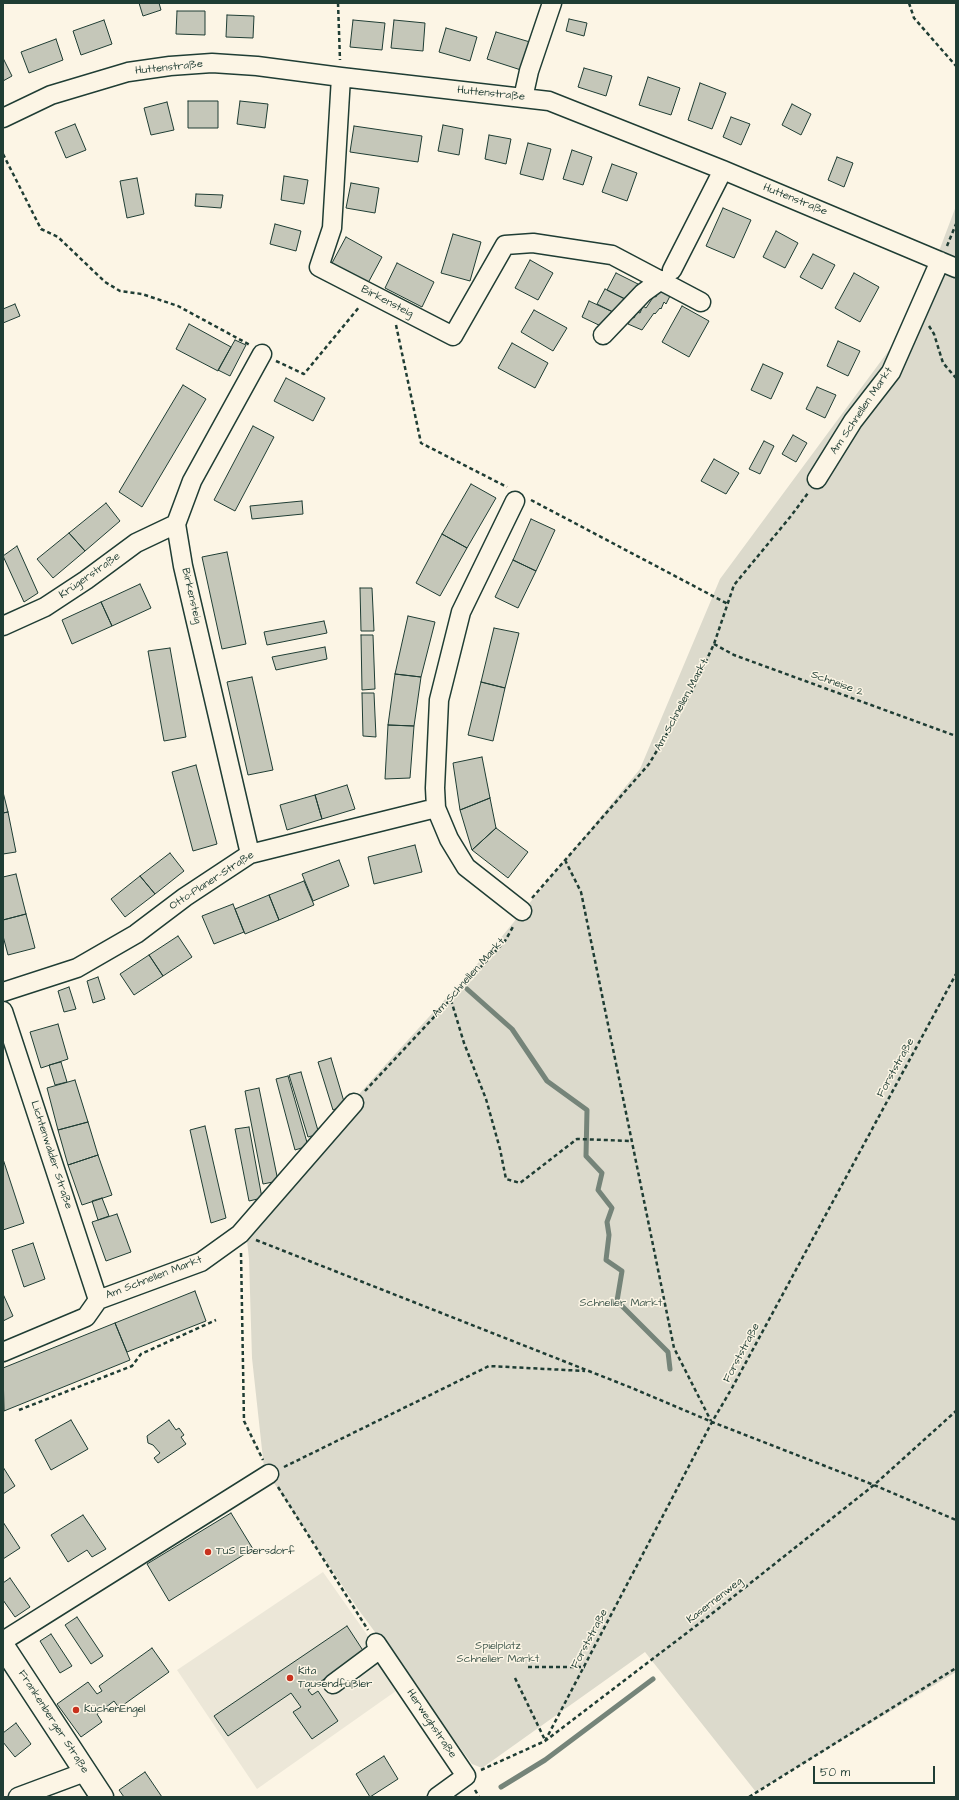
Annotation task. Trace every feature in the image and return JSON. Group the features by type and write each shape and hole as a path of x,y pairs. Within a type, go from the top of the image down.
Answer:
{"main road":[{"name":"Frankenberger Straße","path":"3,1646 102,1797"}],"street":[{"path":"523,98 529,71 552,3"},
{"name":"Huttenstraße","path":"3,118 51,95 128,72 170,66 212,63 257,66 549,101 722,170 948,264"},
{"name":"Birkensteig","path":"341,77 332,228 319,267 453,336 505,246 534,243 612,255 666,275 701,302"},
{"path":"603,335 643,293 666,275 722,170"},
{"name":"Am Schnellen Markt","path":"817,479 853,421 891,372 920,307 948,264"},
{"name":"Birkensteig","path":"250,854 183,566 176,524 192,481 262,354"},
{"path":"516,495 461,612 439,700 435,788 436,808 449,839 466,867 522,911"},
{"name":"Krügerstraße","path":"3,626 44,607 86,580 136,544 176,524"},
{"name":"Otto-Planer-Straße","path":"3,992 77,968 136,934 185,897 250,854 436,808"},
{"name":"Lichtenwalder Straße","path":"3,1011 98,1300"},
{"name":"Am Schnellen Markt","path":"3,1352 86,1317 98,1300 201,1262 240,1234 354,1102"},
{"path":"3,1641 269,1474"},
{"path":"333,1684 378,1646"},
{"name":"Herweghstraße","path":"378,1646 466,1776"},
{"path":"18,1797 86,1772"},
{"path":"437,1797 466,1776"}],"path":[{"path":"338,3 341,77"},
{"path":"909,3 914,18 956,66"},
{"path":"3,154 42,229 58,237 104,282 120,291 142,294 189,311 262,354 304,374 370,293"},
{"path":"948,264 956,224"},
{"path":"920,307 934,334 943,363 956,378"},
{"path":"396,324 421,443 516,495 728,604"},
{"name":"Am Schnellen Markt","path":"354,1102 505,941 522,911 649,764 690,695 714,644 734,585 791,516 817,479"},
{"name":"Schneise 2","path":"714,644 734,655 956,736"},
{"path":"565,860 581,892 674,1348 712,1422"},
{"name":"Forststraße","path":"545,1740 585,1667 712,1422 732,1388 956,974"},
{"path":"450,999 464,1042 486,1099 500,1149 506,1179 520,1183 577,1138 632,1140"},
{"path":"378,1646 269,1474 244,1421 240,1234 874,1485 956,1520"},
{"path":"19,1410 132,1366 141,1354 216,1320"},
{"path":"269,1474 489,1366 588,1371"},
{"name":"Kasernenweg","path":"466,1776 545,1740 709,1616 874,1485 956,1411"},
{"path":"528,1667 585,1667"},
{"path":"749,1797 956,1668"},
{"path":"515,1678 545,1740"}],"shaded area":[{"name":"Kita Tausendfüßler","path":"323,1572 403,1686 257,1789 177,1670"}],"green space":[{"name":"Schneller Markt","path":"956,206 956,1672 756,1792 645,1652 482,1768 472,1764 358,1609 264,1468 252,1358 249,1259 245,1221 499,940 640,769 720,579 915,315"}],"building":[{"path":"139,3 159,3 161,10 143,16"},
{"path":"177,11 205,11 205,35 176,34"},
{"path":"227,15 254,16 253,38 226,37"},
{"path":"569,19 587,23 584,36 566,31"},
{"path":"104,20 112,44 81,55 73,31"},
{"path":"353,20 385,23 382,50 350,47"},
{"path":"394,20 425,23 423,51 391,48"},
{"path":"446,28 477,37 470,61 439,52"},
{"path":"496,32 530,42 521,70 487,59"},
{"path":"56,39 63,60 29,73 21,52"},
{"path":"3,58 12,76 3,81"},
{"path":"584,68 612,76 606,96 578,87"},
{"path":"648,77 680,88 671,115 639,105"},
{"path":"700,83 726,93 712,129 688,120"},
{"path":"188,101 218,101 218,128 188,128"},
{"path":"240,101 268,104 265,128 237,124"},
{"path":"167,102 174,130 151,135 144,108"},
{"path":"792,104 811,114 801,135 782,125"},
{"path":"731,117 750,124 741,145 723,137"},
{"path":"75,124 86,150 66,158 55,132"},
{"path":"443,125 463,129 459,155 438,151"},
{"path":"354,126 422,136 418,162 350,152"},
{"path":"489,135 511,139 506,164 485,159"},
{"path":"528,143 551,149 543,180 520,174"},
{"path":"572,150 592,157 583,185 563,179"},
{"path":"837,157 853,163 844,187 828,180"},
{"path":"612,164 637,173 627,201 602,192"},
{"path":"284,176 308,180 304,204 281,200"},
{"path":"137,178 144,214 127,218 120,181"},
{"path":"351,183 379,188 375,213 346,208"},
{"path":"196,194 223,195 221,208 195,206"},
{"path":"723,208 751,220 734,258 706,246"},
{"path":"275,224 301,231 296,251 270,244"},
{"path":"776,231 798,243 785,268 763,257"},
{"path":"453,234 481,242 470,281 441,273"},
{"path":"346,237 382,257 368,283 332,263"},
{"path":"813,254 835,265 822,289 800,277"},
{"path":"530,260 553,273 538,300 515,288"},
{"path":"397,263 434,282 422,307 385,288"},
{"path":"616,273 638,284 629,301 607,290"},
{"path":"854,273 879,287 860,322 835,308"},
{"path":"605,289 625,299 617,314 597,304"},
{"path":"659,290 670,296 666,304 664,302 661,309 660,308 655,314 654,313 642,330 628,324 637,312 640,313 643,306 646,308 654,296 656,297"},
{"path":"589,301 613,312 605,328 582,317"},
{"path":"15,304 20,316 3,323 3,309"},
{"path":"682,306 709,321 689,357 662,342"},
{"path":"534,310 567,328 553,351 521,332"},
{"path":"189,324 231,347 218,371 176,349"},
{"path":"235,340 246,345 230,376 218,370"},
{"path":"838,341 860,351 848,376 827,366"},
{"path":"512,343 548,363 535,388 498,368"},
{"path":"763,364 783,373 771,399 751,390"},
{"path":"286,378 325,398 313,421 274,401"},
{"path":"183,385 206,399 142,507 119,492"},
{"path":"817,387 836,395 825,418 806,409"},
{"path":"253,426 274,437 235,511 214,500"},
{"path":"793,435 807,443 796,462 782,454"},
{"path":"764,441 774,446 760,474 749,469"},
{"path":"714,459 739,473 726,494 701,481"},
{"path":"471,484 496,498 467,548 442,534"},
{"path":"302,501 303,514 252,519 250,506"},
{"path":"106,503 120,521 85,551 69,533"},
{"path":"531,519 555,530 536,571 513,560"},
{"path":"69,533 85,551 53,578 37,559"},
{"path":"442,534 467,548 440,596 416,583"},
{"path":"17,546 38,593 24,602 3,556"},
{"path":"227,552 246,644 222,649 202,557"},
{"path":"513,560 536,571 518,608 495,597"},
{"path":"140,584 151,608 112,626 101,602"},
{"path":"360,588 372,588 374,631 361,631"},
{"path":"101,602 112,626 72,644 62,620"},
{"path":"408,616 435,622 421,677 395,674"},
{"path":"324,621 327,633 267,645 264,632"},
{"path":"494,628 519,633 505,688 481,682"},
{"path":"361,635 373,635 375,689 362,690"},
{"path":"325,647 327,659 276,670 272,657"},
{"path":"170,648 186,737 164,741 148,651"},
{"path":"395,674 421,677 414,726 388,725"},
{"path":"252,677 273,770 248,775 227,682"},
{"path":"481,682 505,688 493,741 468,735"},
{"path":"362,693 374,693 376,737 363,736"},
{"path":"388,725 414,726 410,778 385,779"},
{"path":"482,757 490,798 460,810 453,763"},
{"path":"196,765 217,844 193,851 172,772"},
{"path":"347,785 355,809 322,819 315,795"},
{"path":"3,792 8,812 3,813"},
{"path":"315,795 322,819 287,830 280,805"},
{"path":"490,798 496,828 472,850 460,810"},
{"path":"8,812 16,852 3,854 3,813"},
{"path":"496,828 528,852 508,878 472,850"},
{"path":"415,845 422,872 374,884 368,857"},
{"path":"170,853 184,871 155,894 140,876"},
{"path":"339,860 349,886 313,901 302,874"},
{"path":"16,874 26,914 3,920 3,877"},
{"path":"140,876 155,894 125,917 111,899"},
{"path":"304,881 314,905 279,920 269,895"},
{"path":"269,895 279,920 245,934 235,909"},
{"path":"233,904 244,932 214,944 202,916"},
{"path":"26,914 35,948 8,955 3,936 3,920"},
{"path":"178,936 192,957 163,976 149,955"},
{"path":"149,955 163,976 134,995 120,974"},
{"path":"98,977 105,999 93,1003 87,981"},
{"path":"69,987 76,1009 64,1012 58,991"},
{"path":"58,1024 68,1059 41,1068 30,1032"},
{"path":"331,1058 345,1105 333,1110 318,1062"},
{"path":"61,1062 67,1082 55,1085 49,1065"},
{"path":"301,1072 319,1134 308,1137 289,1075"},
{"path":"288,1076 308,1146 295,1150 276,1079"},
{"path":"75,1080 88,1122 58,1130 47,1088"},
{"path":"259,1088 278,1181 263,1184 245,1091"},
{"path":"88,1122 98,1155 68,1165 58,1130"},
{"path":"205,1126 226,1218 211,1223 190,1130"},
{"path":"249,1127 262,1198 249,1201 235,1129"},
{"path":"98,1155 112,1195 82,1205 68,1165"},
{"path":"3,1159 24,1223 3,1230"},
{"path":"102,1198 109,1216 98,1220 92,1201"},
{"path":"117,1214 131,1252 106,1261 92,1222"},
{"path":"33,1243 45,1279 24,1287 12,1250"},
{"path":"195,1291 206,1321 127,1352 115,1323"},
{"path":"3,1294 13,1316 3,1321"},
{"path":"115,1323 130,1360 4,1411 3,1368"},
{"path":"71,1420 88,1449 51,1470 35,1440"},
{"path":"169,1420 176,1430 179,1428 184,1435 181,1437 186,1444 158,1463 154,1458 160,1453 153,1445 148,1443 147,1436"},
{"path":"3,1467 15,1486 3,1494"},
{"path":"231,1513 253,1549 169,1601 147,1564"},
{"path":"83,1515 106,1549 92,1557 87,1550 68,1562 51,1535"},
{"path":"3,1522 20,1548 3,1559"},
{"path":"10,1578 30,1607 15,1617 3,1600 3,1583"},
{"path":"77,1617 103,1656 91,1664 65,1625"},
{"path":"347,1626 364,1652 308,1690 312,1695 318,1691 338,1721 312,1739 293,1712 301,1707 291,1693 228,1736 214,1716"},
{"path":"51,1634 72,1666 60,1673 40,1641"},
{"path":"152,1648 169,1672 119,1708 114,1701 97,1714 102,1722 81,1737 57,1704 88,1682 97,1694 102,1691 99,1686"},
{"path":"16,1723 31,1744 15,1757 3,1742 3,1733"},
{"path":"384,1756 398,1779 370,1797 356,1774"},
{"path":"145,1772 162,1797 124,1797 119,1790"}],"waterway":[{"path":"467,989 512,1029 547,1081 587,1110 586,1156 602,1173 598,1190 612,1208 607,1222 609,1235 606,1260 622,1271 617,1301 668,1352 670,1369"},
{"path":"501,1787 545,1760 653,1679"}],"place":[{"name":"TuS Ebersdorf","path":"208,1552"},
{"name":"Kita Tausendfüßler","path":"290,1678"},
{"name":"KüchenEngel","path":"76,1710"}],"park label":[{"name":"Spielplatz Schneller Markt","path":"498,1653"}]}
